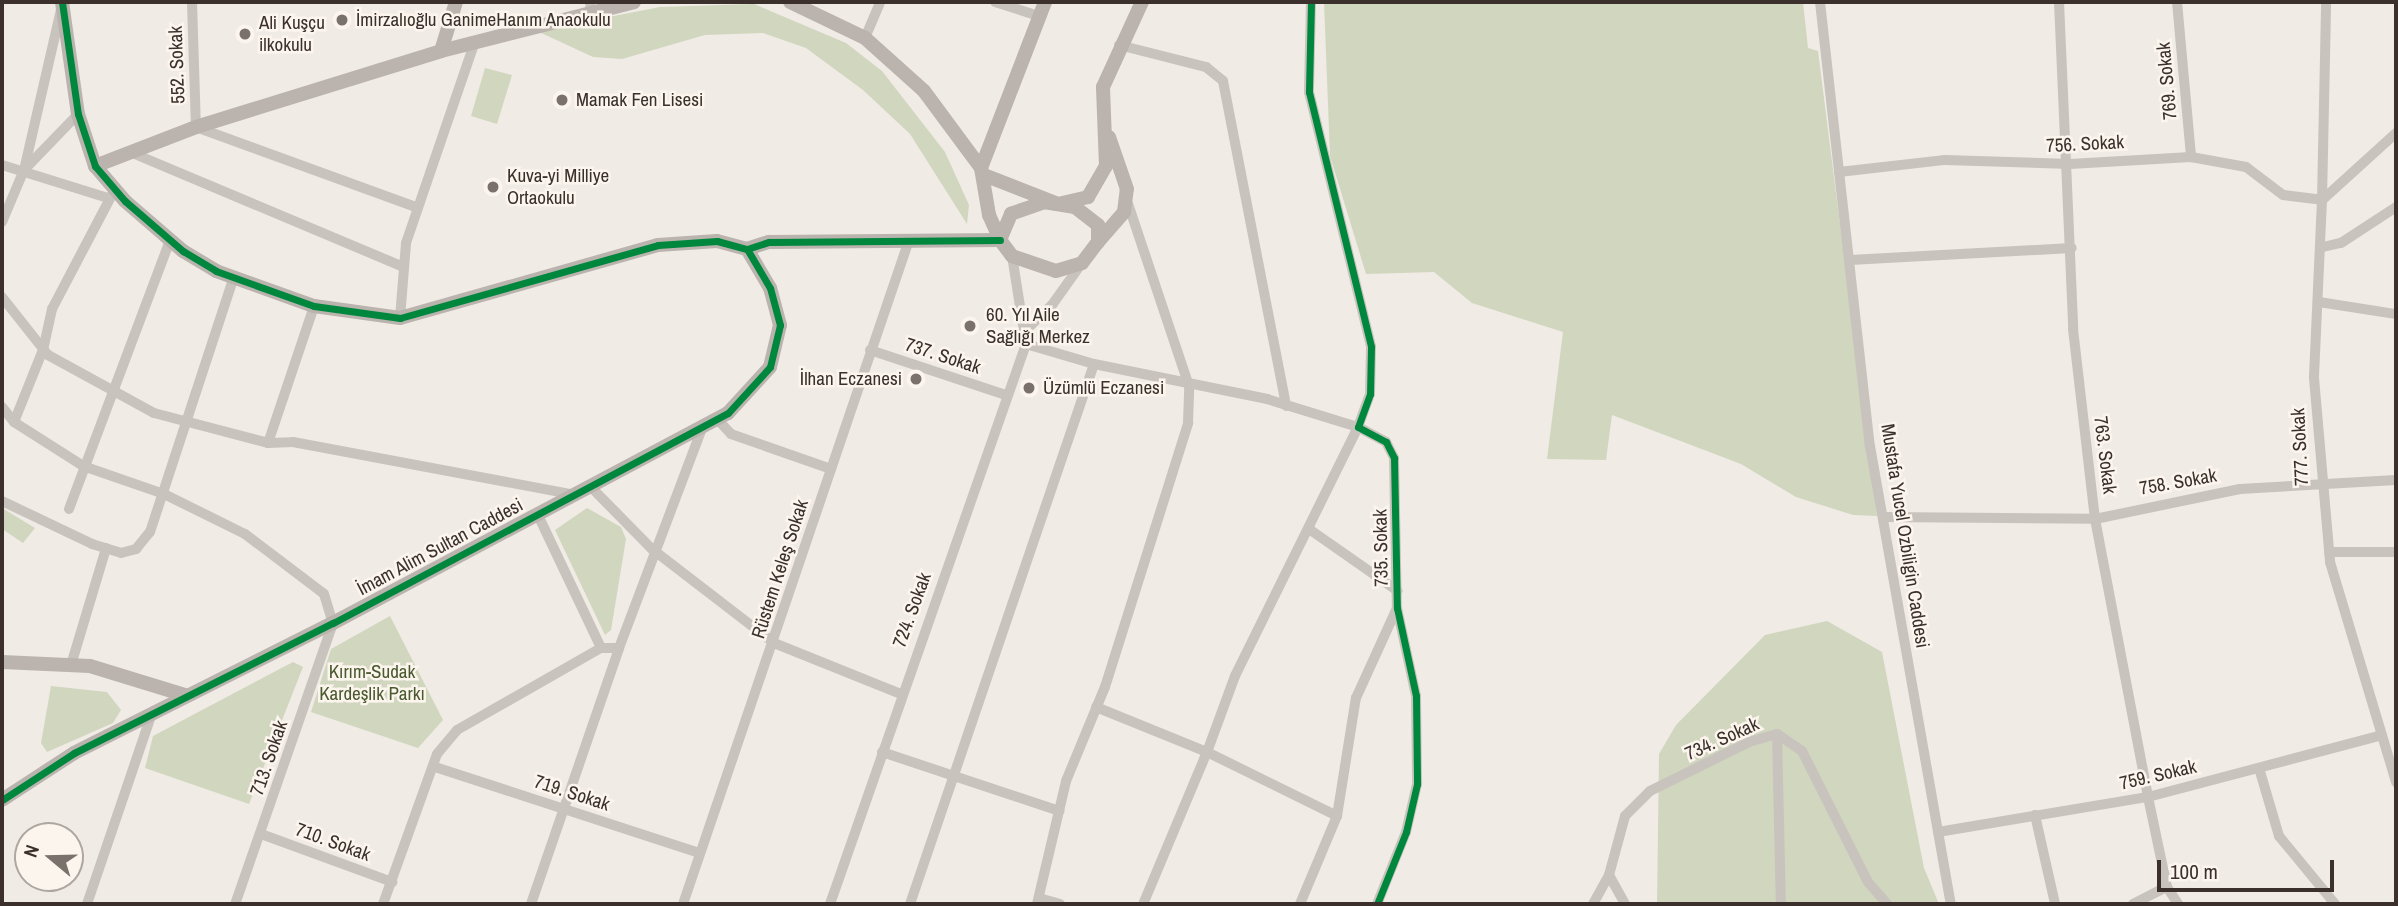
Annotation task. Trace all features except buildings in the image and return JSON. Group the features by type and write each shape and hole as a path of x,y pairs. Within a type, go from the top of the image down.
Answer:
{"street":[{"name":"552. Sokak","path":"192,2 196,127"},
{"path":"441,51 456,2"},
{"path":"95,166 196,127 441,51 591,7 634,2"},
{"path":"796,2 865,38 924,91 983,172 1058,204 1090,214 1098,225 1098,242"},
{"path":"865,38 880,2"},
{"path":"995,2 1040,16"},
{"path":"1045,2 983,172 989,215 1000,240 1012,256 1056,271 1082,263"},
{"path":"1000,240 1011,214 1024,206 1058,204 1088,197 1099,183 1106,166 1103,87 1118,45 1142,2"},
{"path":"1143,904 1236,676 1358,427 1370,394 1371,347 1309,92 1311,2"},
{"name":"Mustafa Yucel Ozbiligin Caddesi","path":"1820,2 1883,517 1951,904"},
{"name":"763. Sokak","path":"2059,2 2070,164 2073,329 2095,519 2167,887 2178,904"},
{"name":"769. Sokak","path":"2177,2 2191,157"},
{"name":"777. Sokak","path":"2326,2 2323,247 2314,378 2319,483 2329,552 2396,782"},
{"path":"62,3 78,114 95,166 112,194 170,240 234,277 314,306 400,318 658,245 717,241 747,249 769,242 908,243 1000,240"},
{"path":"2,222 24,170 62,3"},
{"path":"400,318 404,267 418,208 475,42"},
{"path":"1118,45 1206,67 1223,80 1286,406"},
{"path":"24,170 78,114"},
{"path":"196,127 418,208"},
{"path":"1060,904 1038,901 1059,811 1096,707 1188,423 1189,386 1125,198 1120,163 1106,129"},
{"path":"2322,200 2396,133"},
{"path":"130,152 404,267"},
{"name":"756. Sokak","path":"1839,172 1945,160 2070,164 2191,157 2246,167 2283,195 2322,200"},
{"path":"2,165 112,194"},
{"path":"14,422 43,350 52,309 112,194"},
{"path":"1027,329 1052,305 1098,242 1115,226 1125,198"},
{"path":"2323,247 2341,243 2396,206"},
{"path":"69,509 170,240"},
{"name":"Rüstem Keleş Sokak","path":"683,904 908,243"},
{"path":"1850,260 2072,248"},
{"name":"İmam Alim Sultan Caddesi","path":"2,800 74,753 333,623 571,494 701,431 718,420 756,388 770,367 780,325 770,288 747,249"},
{"name":"724. Sokak","path":"830,904 901,694 1026,344 1027,329 1012,256"},
{"path":"2,501 106,548 121,553 136,549 150,532 164,494 234,277"},
{"path":"2,297 43,350 114,391 187,423 268,443 293,442 571,494"},
{"path":"2319,302 2396,314"},
{"path":"268,443 314,306"},
{"name":"735. Sokak","path":"1026,344 1094,364 1286,406 1358,427 1386,442 1394,458 1397,608 1416,696 1417,784 1406,832 1377,904"},
{"name":"737. Sokak","path":"870,350 1006,395"},
{"path":"910,904 1094,364"},
{"path":"2,407 14,422 83,466 164,494 245,534 294,567 324,594 333,623"},
{"path":"718,420 731,434 831,469"},
{"path":"531,904 652,549 701,431"},
{"name":"758. Sokak","path":"1883,517 2095,519 2228,491 2396,480"},
{"path":"589,485 652,549 774,642 901,694"},
{"path":"537,513 601,648"},
{"path":"1309,529 1398,591"},
{"path":"71,665 106,548"},
{"path":"2329,552 2396,552"},
{"path":"1300,904 1337,816 1356,698 1397,608"},
{"name":"713. Sokak","path":"235,904 333,623"},
{"path":"383,904 435,767 437,754 457,730 601,648 619,648"},
{"path":"2,662 71,665 185,695"},
{"path":"1096,707 1207,752 1337,816"},
{"path":"87,904 151,716"},
{"path":"1777,734 1781,904"},
{"name":"734. Sokak","path":"1593,904 1609,875 1625,816 1650,791 1749,742 1777,734 1802,751 1868,882 1887,904"},
{"name":"759. Sokak","path":"1938,832 2148,797 2382,735"},
{"path":"882,752 1059,811"},
{"name":"719. Sokak","path":"435,767 699,853"},
{"path":"2259,768 2279,836 2334,904"},
{"path":"2035,815 2055,904"},
{"name":"710. Sokak","path":"261,834 392,882"},
{"path":"1609,875 1625,904"},
{"path":"2133,904 2167,887"}],"green space":[{"path":"1324,2 1803,2 1808,48 1818,51 1877,516 1853,515 1796,497 1741,464 1612,415 1606,460 1547,459 1563,332 1472,303 1434,272 1366,274 1330,156"},
{"path":"754,4 846,43 882,71 945,152 969,205 967,224 910,134 863,90 806,48 763,33 705,35 622,59 593,57 537,31 660,7"},
{"path":"485,68 512,75 497,124 471,116"},
{"path":"2,508 35,528 23,543 2,529"},
{"path":"587,508 621,527 626,539 611,630 605,635 555,530"},
{"name":"Kırım-Sudak Kardeşlik Parkı","path":"390,616 443,720 418,748 311,712 331,649"},
{"path":"1827,621 1882,652 1924,868 1939,904 1657,904 1659,754 1676,725 1765,635"},
{"path":"293,662 303,667 249,804 145,768 153,736"},
{"path":"51,686 107,692 121,710 113,723 47,752 41,743"}],"cycle path":[{"path":"62,2 78,114 95,166 125,201 183,251 216,271 314,306 400,318 658,245 717,241 747,249 769,242 1000,240"},
{"path":"1311,2 1309,92 1371,347 1370,394 1358,427 1386,442 1394,458 1397,608 1416,696 1417,784 1406,832 1377,904"},
{"path":"2,800 74,753 333,623 728,413 770,367 780,325 770,288 747,249"}],"place":[{"name":"İmirzalıoğlu GanimeHanım Anaokulu","path":"342,20"},
{"name":"Ali Kuşçu ilkokulu","path":"245,34"},
{"name":"Mamak Fen Lisesi","path":"562,100"},
{"name":"Kuva-yi Milliye Ortaokulu","path":"493,187"},
{"name":"60. Yıl Aile Sağlığı Merkez","path":"970,326"},
{"name":"İlhan Eczanesi","path":"916,379"},
{"name":"Üzümlü Eczanesi","path":"1029,388"}]}
